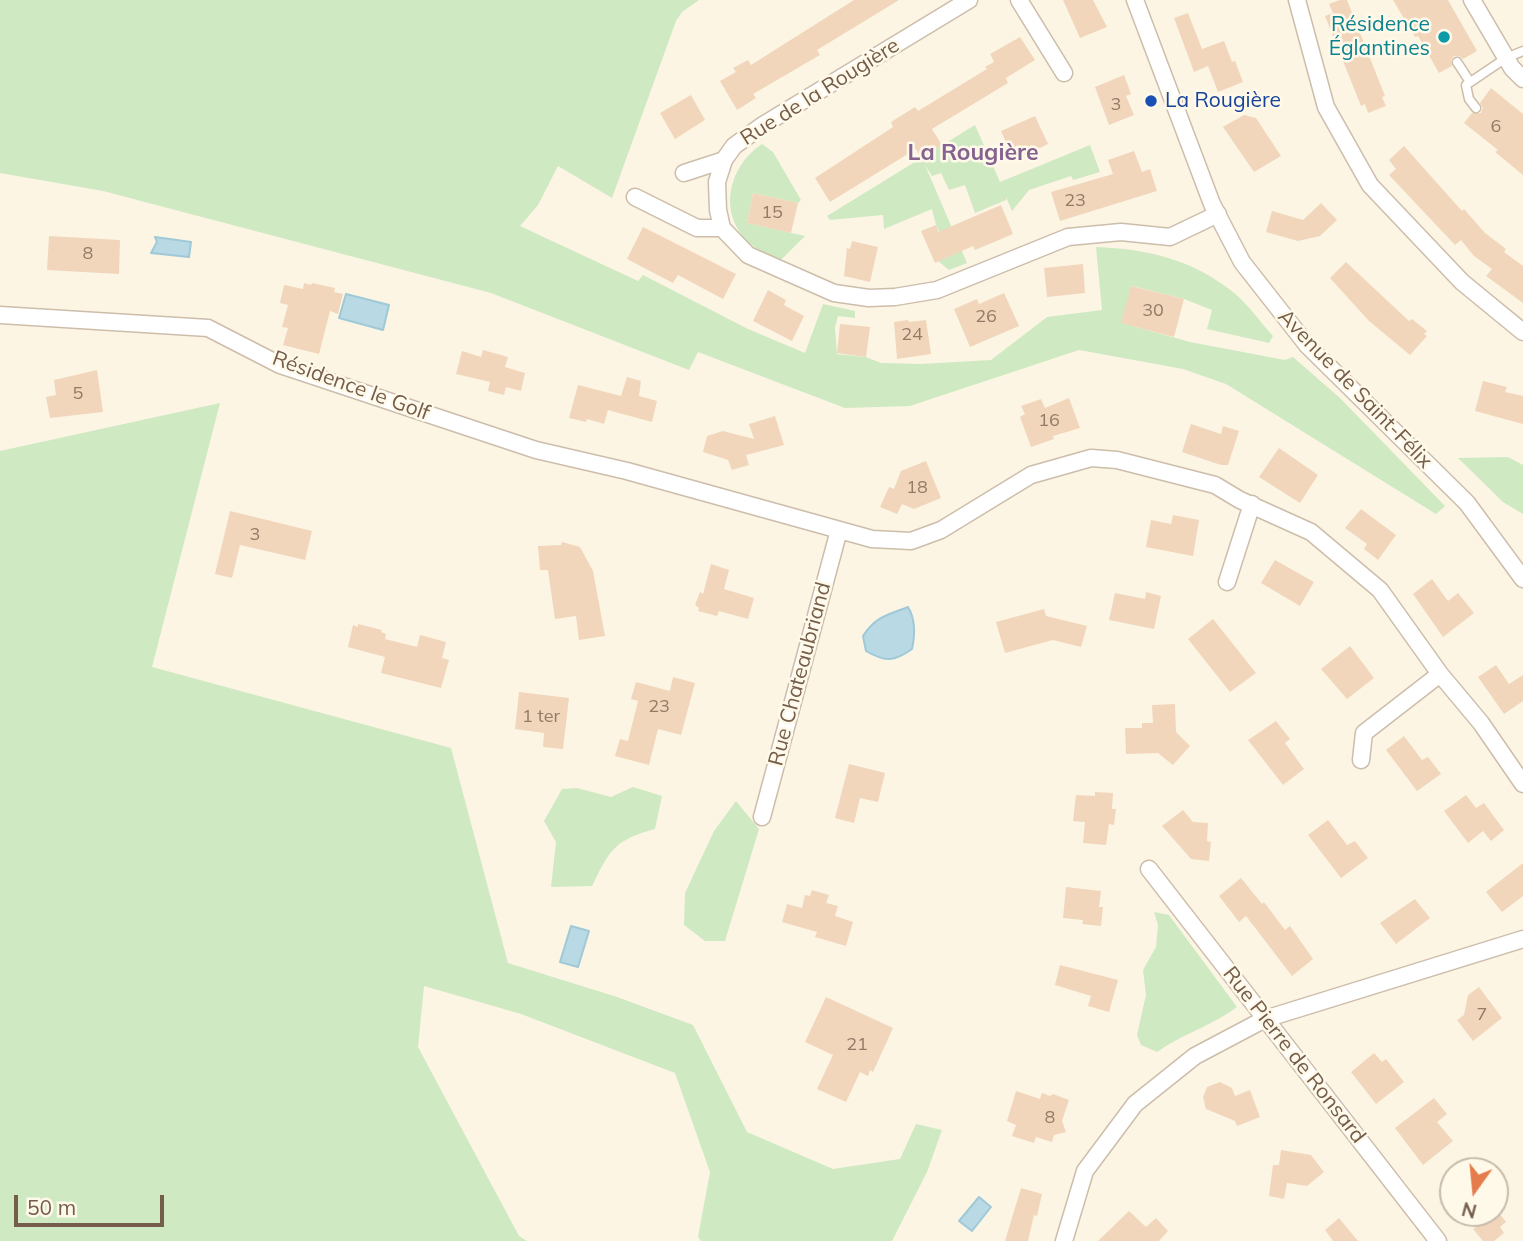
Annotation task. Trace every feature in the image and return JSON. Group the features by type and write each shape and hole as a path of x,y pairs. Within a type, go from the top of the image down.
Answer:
{"street":[{"name":"Rue de la Rougière","path":"722,228 717,182 724,160 734,146 969,0"},
{"path":"1019,0 1064,73"},
{"name":"Avenue de Saint-Félix","path":"1135,0 1178,118 1218,214 1242,262 1307,345 1467,503 1523,579"},
{"path":"1297,0 1326,107 1370,185 1462,282 1523,331"},
{"path":"1472,0 1506,58 1523,79"},
{"path":"684,173 724,160"},
{"path":"635,197 697,228 722,228 748,255 834,293 869,298 937,290 1068,237 1121,232 1170,237 1218,214"},
{"name":"Résidence le Golf","path":"0,315 208,328 280,365 536,450 627,471 839,530"},
{"path":"839,530 872,539 911,541 945,528 1031,475 1091,458 1117,460 1215,485 1240,500 1311,532 1380,590 1440,674 1481,723 1523,784"},
{"path":"1227,582 1252,504"},
{"name":"Rue Chateaubriand","path":"762,817 839,530"},
{"path":"1361,760 1364,733 1440,674"},
{"name":"Rue Pierre de Ronsard","path":"1149,869 1438,1241"},
{"path":"1064,1241 1085,1171 1135,1104 1195,1056 1265,1018 1523,939"}],"lane":[{"path":"1476,108 1469,99 1466,85 1506,58 1523,51"},
{"path":"1457,62 1471,82"}],"green space":[{"path":"0,0 699,0 682,12 676,21 612,198 558,166 538,205 520,226 638,281 643,275 748,329 805,353 823,304 855,311 855,318 838,316 835,328 837,354 866,357 881,363 991,360 1047,317 1102,310 1096,247 1133,250 1168,258 1201,271 1233,292 1273,336 1269,343 1207,329 1212,310 1184,299 1132,286 1122,323 1190,342 1285,360 1293,357 1340,398 1445,506 1436,514 1226,384 1183,369 1079,350 910,406 845,408 698,352 689,370 491,293 103,191 0,173"},
{"path":"975,125 1000,182 1090,145 1100,172 1073,180 1071,176 1029,190 1012,211 1006,197 1006,200 975,213 965,185 949,190 941,173 932,176 925,165 967,263 949,270 938,261 949,256 932,209 884,229 883,215 830,220 827,216"},
{"path":"762,144 773,152 801,200 798,203 753,193 747,223 805,236 781,260 756,248 743,236 731,209 730,195 740,166"},
{"path":"220,403 152,667 451,748 508,963 617,997 693,1025 747,1132 833,1169 900,1159 916,1124 942,1130 927,1172 892,1241 701,1241 698,1237 710,1172 675,1073 521,1014 424,986 418,1047 519,1236 527,1241 0,1241 0,451"},
{"path":"1508,457 1523,465 1523,514 1503,502 1458,458"},
{"path":"633,787 662,796 655,829 631,837 615,848 592,886 551,887 556,842 544,821 562,789 577,788 611,797"},
{"path":"736,801 759,829 725,941 705,941 684,925 685,893 714,831"},
{"path":"1154,912 1169,915 1237,1007 1157,1052 1141,1045 1137,1035 1146,995 1143,970 1156,947 1158,925"}],"water":[{"path":"155,237 191,242 189,257 151,253 157,242"},
{"path":"346,294 389,305 383,330 339,318"},
{"path":"908,607 914,628 912,649 889,659 866,651 863,636 873,624"},
{"path":"571,926 589,931 578,967 560,962"},
{"path":"979,1197 991,1207 972,1231 959,1221"}],"building":[{"path":"854,0 899,0 817,50 820,55 753,94 756,98 737,110 720,81 736,72 733,68 748,60 751,65"},
{"path":"1063,0 1093,0 1107,27 1080,38"},
{"path":"1347,0 1385,96 1382,97 1386,106 1368,113 1365,104 1361,106 1325,16 1333,13 1329,4"},
{"name":"Résidence Églantines","path":"1393,0 1448,0 1477,51 1463,59 1454,56 1451,60 1452,66 1439,73"},
{"path":"1188,13 1202,49 1224,41 1243,82 1218,92 1208,66 1194,72 1174,18"},
{"path":"1020,37 1035,60 1006,78 1008,83 932,129 942,145 921,158 916,149 830,202 815,178 893,127 891,122 915,107 918,111 987,69 985,67 994,62 990,54"},
{"path":"1124,75 1131,94 1126,96 1134,115 1109,125 1095,87"},
{"path":"1491,88 1523,114 1523,175 1495,152 1498,150 1464,123 1472,113 1481,113 1483,108 1480,103"},
{"path":"691,95 705,120 675,139 660,113"},
{"path":"1244,115 1256,118 1281,156 1254,172 1223,127"},
{"path":"1035,116 1048,144 1014,160 1001,131"},
{"path":"1404,146 1462,211 1464,209 1485,233 1506,249 1504,252 1523,266 1523,303 1486,276 1492,269 1474,256 1461,240 1455,245 1389,175 1396,169 1389,160"},
{"path":"1134,151 1142,172 1150,169 1157,191 1060,221 1051,192 1113,174 1108,160"},
{"path":"753,193 798,203 791,233 747,223"},
{"path":"1321,203 1337,220 1320,236 1298,241 1266,232 1272,211 1303,220"},
{"path":"1001,205 1013,234 975,250 973,246 935,263 921,231 936,225 938,232"},
{"path":"643,227 736,274 723,299 678,275 673,283 627,259"},
{"path":"49,236 120,240 119,274 47,270"},
{"path":"852,241 878,247 870,282 844,276 847,248 850,249"},
{"path":"1346,262 1409,321 1412,319 1427,331 1424,334 1427,336 1410,355 1369,321 1330,278"},
{"path":"1083,264 1085,293 1047,297 1044,268"},
{"path":"304,283 335,288 334,292 343,294 338,314 330,311 319,354 283,345 288,328 282,327 288,305 280,303 284,285 303,289"},
{"path":"1131,286 1184,299 1174,337 1121,323"},
{"path":"768,290 786,300 784,305 804,316 792,341 753,321"},
{"path":"1004,293 1019,326 970,347 954,309 977,299 979,304"},
{"path":"926,320 931,354 897,359 894,322"},
{"path":"840,324 870,327 866,357 837,353"},
{"path":"483,350 508,357 505,367 525,373 521,391 506,387 504,395 488,391 490,382 456,374 462,351 481,357"},
{"path":"97,370 103,412 50,418 46,397 56,395 54,380"},
{"path":"627,377 641,381 639,396 657,401 652,422 608,410 604,424 569,418 578,385 621,396"},
{"path":"1483,381 1507,387 1505,392 1523,396 1523,424 1475,411"},
{"path":"1069,398 1080,428 1053,436 1054,439 1031,447 1020,417 1025,414 1021,406 1041,399 1045,408"},
{"path":"775,416 784,445 746,455 749,465 732,470 728,460 703,452 707,436 723,431 754,439 749,424"},
{"path":"1191,424 1221,434 1223,426 1239,431 1228,465 1182,452"},
{"path":"1279,448 1318,475 1300,503 1259,477"},
{"path":"926,461 941,498 914,509 902,504 897,514 880,507 889,487 894,489 901,471"},
{"path":"1361,509 1396,535 1378,560 1364,549 1367,544 1345,528"},
{"path":"230,511 312,531 305,560 240,545 232,578 215,574"},
{"path":"1173,515 1199,520 1193,556 1146,547 1151,520 1171,524"},
{"path":"562,542 580,547 593,571 605,636 579,640 576,616 555,619 548,570 540,570 538,546 561,545"},
{"path":"1275,560 1314,582 1300,606 1261,583"},
{"path":"711,564 729,570 724,589 754,598 748,619 719,611 717,616 698,611 699,608 695,605 700,592 703,594"},
{"path":"1432,579 1448,601 1458,593 1474,613 1443,637 1413,594"},
{"path":"1146,592 1161,596 1154,629 1109,620 1115,593 1145,599"},
{"path":"1044,609 1046,616 1087,626 1081,647 1053,640 1005,653 996,622"},
{"path":"1213,619 1256,673 1230,692 1188,639"},
{"path":"358,624 382,630 381,632 386,634 385,639 417,647 420,635 446,642 442,658 449,660 441,688 381,673 385,657 348,647 353,625 358,627"},
{"path":"1350,646 1374,678 1347,699 1321,669"},
{"path":"1496,665 1509,684 1523,675 1523,701 1504,714 1478,677"},
{"path":"673,677 695,683 681,735 658,729 649,765 615,756 620,739 628,741 638,701 631,699 636,682 670,691"},
{"path":"519,692 569,698 563,749 543,747 544,733 515,729"},
{"path":"1175,704 1176,732 1190,746 1173,765 1158,753 1126,754 1125,728 1142,728 1142,723 1153,723 1152,705"},
{"path":"1276,721 1290,739 1285,743 1304,769 1283,785 1248,740"},
{"path":"1404,736 1422,760 1428,757 1441,774 1417,791 1386,750"},
{"path":"849,764 885,773 878,802 860,798 854,823 835,818"},
{"path":"1095,792 1113,793 1112,809 1116,809 1114,825 1109,824 1106,845 1083,843 1085,822 1073,821 1076,795 1095,796"},
{"path":"1466,795 1476,808 1484,803 1504,830 1491,841 1483,831 1468,843 1444,811"},
{"path":"1183,810 1193,822 1208,823 1207,841 1211,842 1209,861 1191,859 1162,826"},
{"path":"1328,820 1347,845 1355,841 1368,858 1341,878 1308,835"},
{"path":"1523,863 1523,896 1502,912 1486,892"},
{"path":"1241,878 1285,930 1290,926 1313,959 1292,976 1246,916 1239,922 1219,896"},
{"path":"1066,887 1101,891 1101,926 1082,924 1083,920 1063,918"},
{"path":"812,890 829,895 826,903 838,906 835,916 853,922 846,946 815,937 817,932 782,922 787,904 802,908 805,895 810,896"},
{"path":"1415,899 1430,918 1396,944 1380,923"},
{"path":"1060,965 1118,980 1109,1012 1088,1006 1091,996 1055,985"},
{"path":"1479,987 1502,1018 1473,1041 1457,1020 1464,1015 1468,995"},
{"path":"826,997 893,1028 873,1072 870,1070 868,1076 860,1072 846,1102 817,1089 833,1055 805,1042"},
{"path":"1374,1053 1382,1062 1386,1059 1404,1082 1376,1104 1351,1072"},
{"path":"1220,1082 1232,1088 1235,1096 1250,1090 1260,1117 1237,1126 1235,1121 1206,1109 1203,1097 1207,1087"},
{"path":"1016,1091 1040,1099 1042,1093 1069,1100 1062,1121 1066,1132 1054,1135 1052,1142 1036,1137 1034,1143 1012,1136 1016,1125 1007,1121"},
{"path":"1434,1098 1447,1114 1437,1122 1453,1141 1423,1165 1395,1128"},
{"path":"1281,1150 1311,1155 1324,1172 1307,1186 1287,1183 1284,1199 1269,1196 1273,1165 1279,1165"},
{"path":"1021,1188 1042,1194 1037,1216 1034,1215 1028,1241 1005,1241"},
{"path":"1129,1211 1146,1227 1156,1218 1168,1231 1159,1241 1098,1241"},
{"path":"1339,1218 1358,1241 1333,1241 1325,1230"},
{"path":"1500,1227 1504,1233 1494,1241 1483,1241 1473,1229"}],"place":[{"name":"Résidence Églantines","path":"1444,37"},
{"name":"La Rougière","path":"1151,101"}],"district":[{"name":"La Rougière","path":"973,153"}]}
